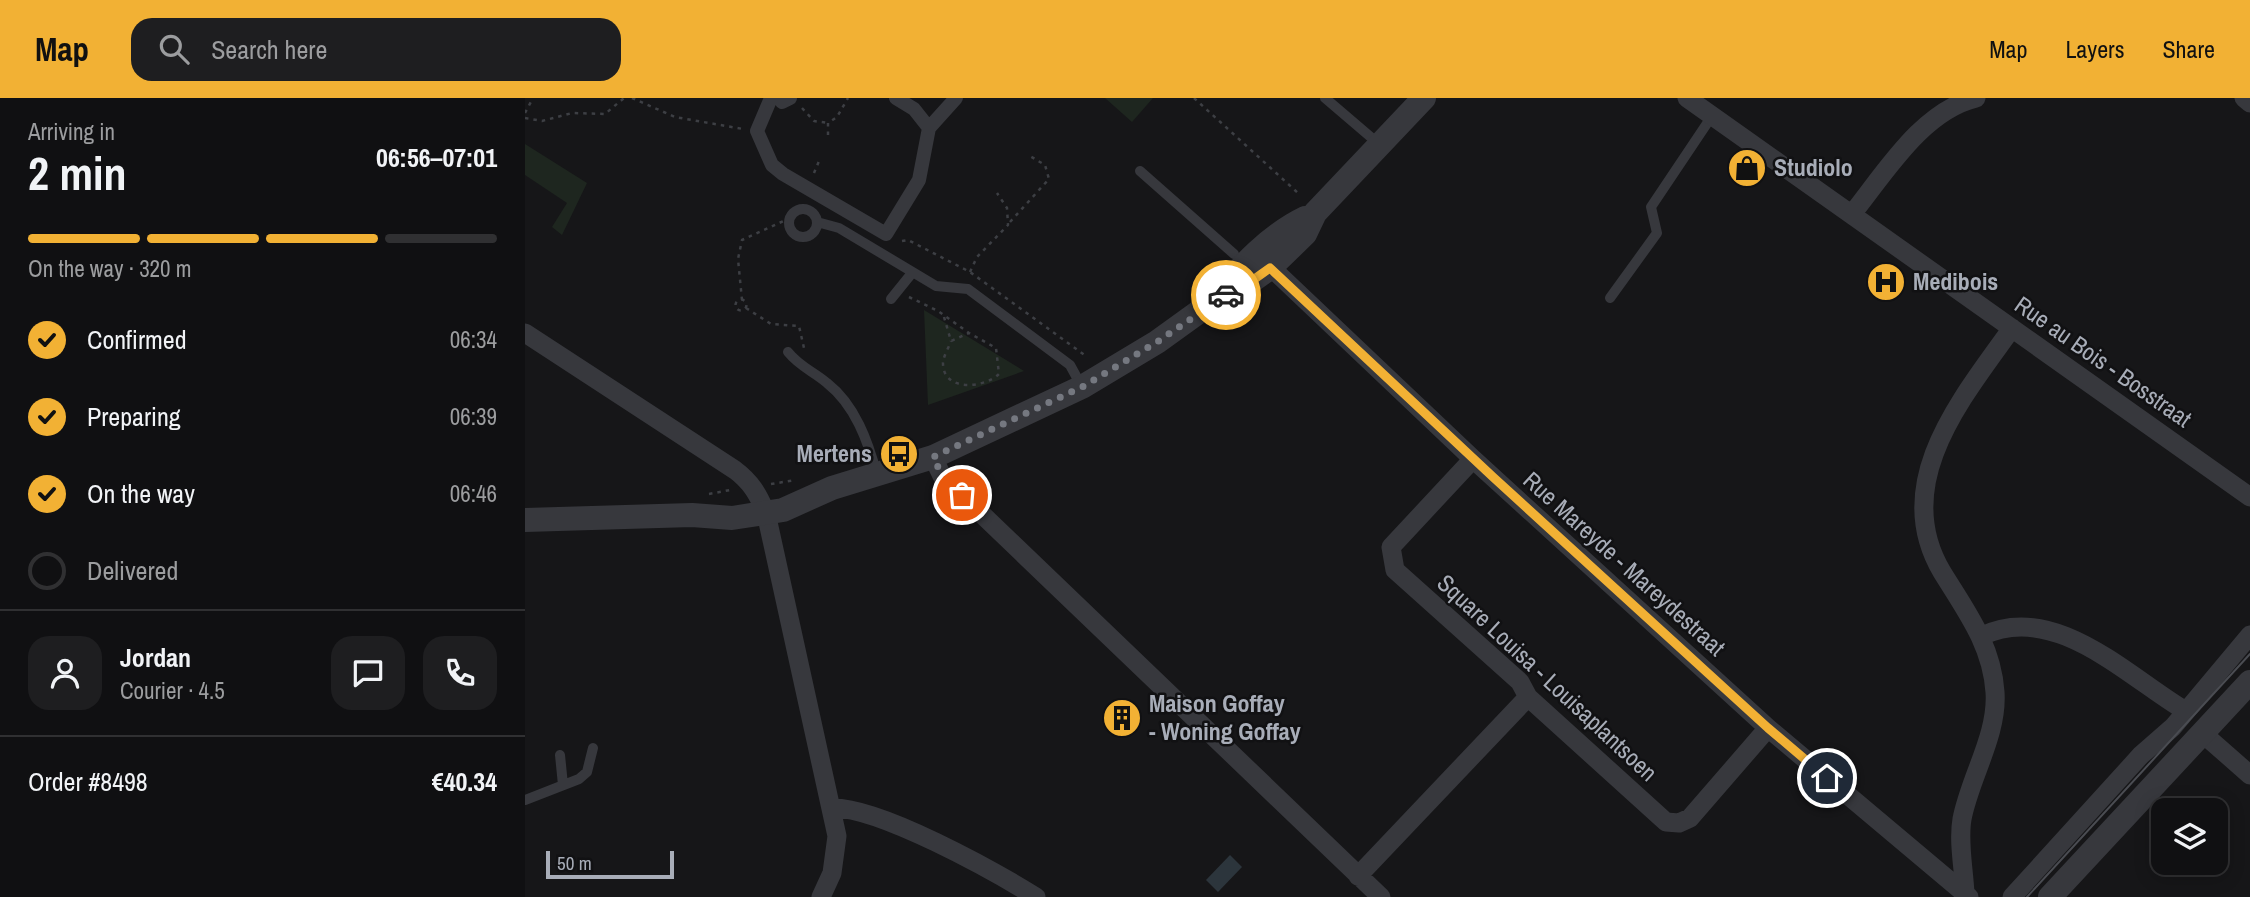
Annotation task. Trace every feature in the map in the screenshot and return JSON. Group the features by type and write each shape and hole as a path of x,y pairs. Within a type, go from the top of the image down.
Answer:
{"street":[{"path":"896,98 914,109 929,128"},
{"path":"785,100 757,131 772,165 886,234 919,180 929,128 956,98"},
{"path":"525,520 696,506 832,488 933,457 1082,387 1157,342 1218,298 1232,277 1293,223 1315,213 1424,98"},
{"name":"Rue au Bois - Bosstraat","path":"1687,98 2250,497"},
{"path":"1851,214 1923,128 1945,111 1976,98"},
{"path":"2244,98 2250,103"},
{"name":"Rue Mareyde - Mareydestraat","path":"1254,258 1768,728 1967,895"},
{"path":"1967,895 1962,821 1996,709 1994,674 1982,636 1940,569 1927,532 1923,494 1931,458 1954,411 2012,328"},
{"path":"525,333 735,470 759,499 837,836 832,873 821,897"},
{"path":"933,457 942,475 1381,897"},
{"name":"Square Louisa - Louisaplantsoen","path":"1473,459 1391,547 1391,559 1395,570 1520,682 1528,698 1666,822 1679,823 1690,818 1768,728"},
{"path":"1982,636 1997,628 2031,627 2053,632 2102,656 2184,710"},
{"path":"2012,897 2141,755 2173,727 2184,710 2235,656 2250,635"},
{"path":"2050,897 2250,682"},
{"path":"1359,876 1528,698"},
{"path":"2201,732 2250,775"},
{"path":"831,808 847,807 926,839 999,874 1036,897"}],"lane":[{"path":"1325,98 1380,145"},
{"path":"1611,298 1657,233 1651,207 1712,116"},
{"path":"1140,171 1254,258"},
{"path":"803,209 813,213 817,222 813,232 803,237 793,233 790,218 803,209"},
{"path":"817,222 839,228 936,286 968,289 1070,365 1082,387"},
{"path":"884,257 886,234"},
{"path":"893,296 912,273"},
{"path":"788,352 798,365 826,381 848,402 870,451 877,475"},
{"path":"525,800 579,779 587,772 593,748"},
{"path":"560,755 563,785"}],"path":[{"path":"533,98 525,115 542,121 572,113 605,114 624,98"},
{"path":"632,98 675,117 757,131"},
{"path":"785,100 814,121 828,123 837,117 848,98"},
{"path":"1194,98 1298,193"},
{"path":"828,123 828,135"},
{"path":"970,272 977,257 1049,179 1045,165 1030,156"},
{"path":"997,193 1007,208 1008,225"},
{"path":"790,218 742,240 738,259 742,299 746,308 771,324 799,326 804,345 798,365"},
{"path":"893,296 919,302 996,348 1000,362 999,374 991,382 963,385 946,374 943,362 951,341 944,317"},
{"path":"742,299 738,300 736,307 743,311 746,308"},
{"path":"951,341 969,334"},
{"path":"696,506 759,499 800,479"}],"shaded area":[{"path":"1105,98 1153,98 1132,122"},
{"path":"525,144 587,183 562,235 552,227 567,203 525,175"},
{"path":"924,310 1024,371 928,405"},
{"path":"1230,855 1242,867 1218,892 1206,880"}],"tram line":[{"path":"2027,897 2250,654"}],"way so far":[{"path":"962,495 942,475 933,457 1026,416 1082,387 1157,342 1226,295"}],"place":[{"name":"Studiolo","path":"1747,168"},
{"name":"Medibois","path":"1886,282"},
{"name":"Mertens","path":"899,454"},
{"name":"Maison Goffay - Woning Goffay","path":"1122,718"}],"route":[{"path":"1226,295 1239,290 1270,268 1493,477 1768,728 1827,778"}]}
